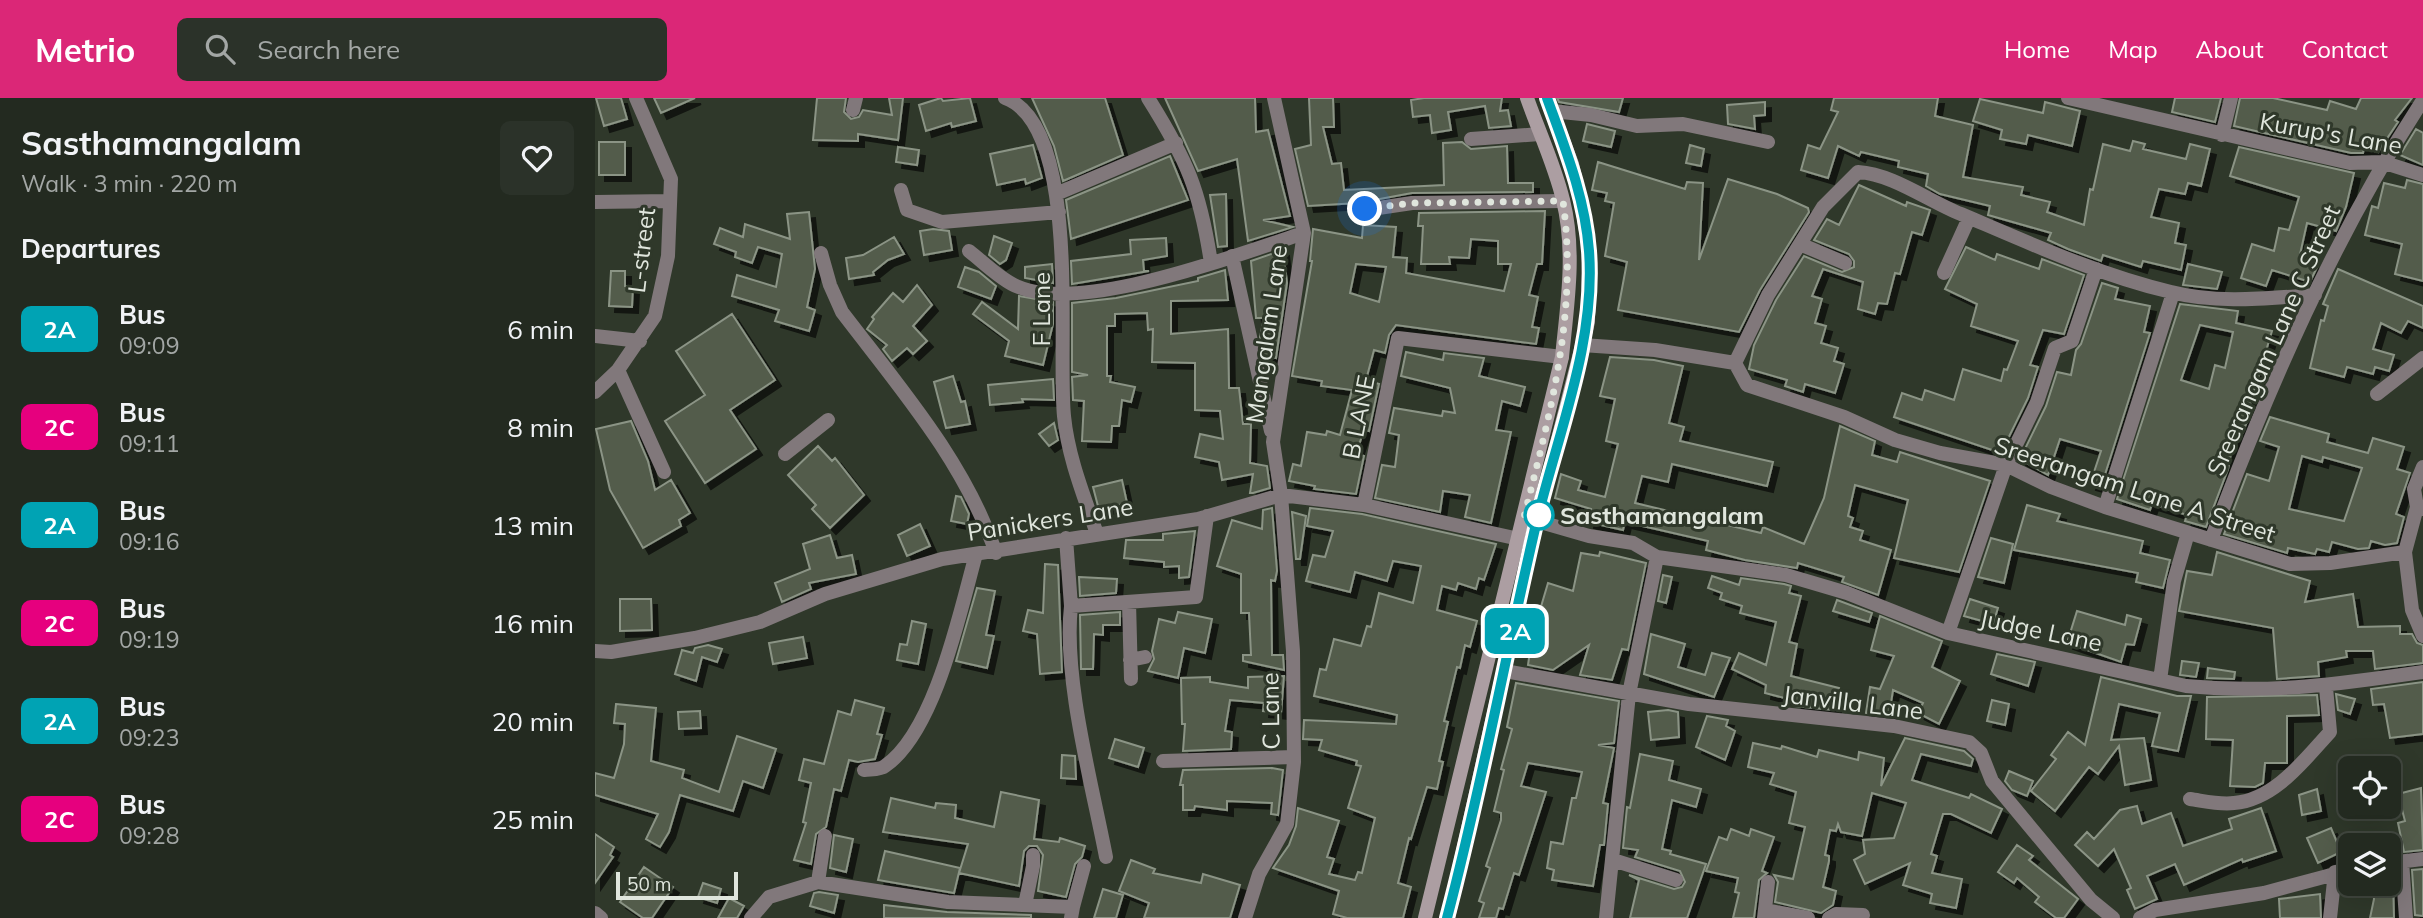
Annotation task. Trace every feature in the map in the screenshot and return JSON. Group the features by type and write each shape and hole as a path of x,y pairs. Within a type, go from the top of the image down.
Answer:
{"main road":[{"path":"1425,918 1562,357 1570,284 1569,243 1563,201 1527,98"},
{"path":"1448,918 1537,521 1588,323 1589,250 1572,164 1550,105"}],"street":[{"name":"L-street","path":"595,392 618,370 655,316 669,256 671,179 636,98"},
{"name":"F Lane","path":"1005,98 1023,107 1039,132 1056,194 1064,247 1062,294 1066,436 1097,534"},
{"path":"1147,98 1176,143 1192,176 1204,212 1211,263"},
{"name":"Mangalam Lane","path":"1273,98 1304,233 1273,442 1281,495"},
{"name":"Kurup's Lane","path":"2068,98 2350,163 2382,162 2423,175"},
{"path":"2222,135 2231,98"},
{"name":"Sreerangam Lane C Street","path":"2211,540 2246,446 2315,295 2382,162 2423,100"},
{"path":"1550,105 1637,126 1683,124 1768,142"},
{"path":"1471,139 1540,134"},
{"path":"1056,194 1176,143"},
{"path":"1582,345 1655,350 1735,363 1768,295 1823,207 1858,172 1882,177 1969,218 2096,269 2173,293 2254,298 2315,295"},
{"path":"901,190 907,210 942,222 1059,212"},
{"path":"595,202 670,201"},
{"path":"1365,209 1412,203 1563,201"},
{"path":"1944,273 1969,218"},
{"path":"969,251 1012,284 1062,294 1164,278 1304,233"},
{"path":"1801,245 1845,262"},
{"path":"821,253 830,285 842,312 960,470 983,515 996,552"},
{"path":"1232,256 1273,442"},
{"path":"1948,633 2005,465 2037,402 2055,348 2072,341 2096,269"},
{"name":"Sreerangam Lane A Street","path":"2105,507 2173,293"},
{"path":"595,336 640,341"},
{"name":"B LANE","path":"1364,505 1398,338 1562,357"},
{"path":"2377,394 2423,358"},
{"name":"Sreerangam Lane A Street","path":"1735,363 1747,385 1844,417 1895,440 1940,453 2005,465 2105,507 2290,564 2330,564 2405,552"},
{"path":"618,370 664,472"},
{"path":"785,454 828,420"},
{"path":"2423,467 2414,489 2420,508 2405,552 2412,610 2423,636"},
{"name":"Panickers Lane","path":"595,651 611,652 695,638 747,625 825,594 942,559 1207,516 1281,495 1364,505 1519,539"},
{"name":"C Lane","path":"1245,918 1259,874 1287,824 1291,803 1294,757 1293,651 1281,495"},
{"path":"1071,606 1196,597 1207,516"},
{"name":"Judge Lane","path":"1537,521 1589,536 1633,543 1657,557 1786,575 1847,593 1948,633 2160,680 2224,690 2326,687 2423,673"},
{"path":"2160,680 2174,581 2188,533"},
{"path":"1066,538 1071,606 1069,625 1080,726 1107,857"},
{"path":"864,770 883,768 901,752 919,724 942,672 977,554"},
{"path":"1606,918 1629,694 1657,557"},
{"path":"1129,602 1131,679"},
{"path":"1130,660 1145,657"},
{"name":"Janvilla Lane","path":"1504,671 1747,712 1893,726 1969,742 1981,753 1992,781 2091,900 2113,918"},
{"path":"2190,799 2235,803 2264,795 2294,771 2330,732 2326,687"},
{"path":"1164,761 1294,757"},
{"path":"818,882 825,836"},
{"path":"1025,905 1033,855"},
{"path":"2401,861 2423,859"},
{"path":"1613,860 1676,880"},
{"path":"751,918 769,897 818,882 948,902 1025,905 1072,913 1084,866"},
{"path":"2140,918 2155,910 2264,894 2338,872"},
{"path":"2330,918 2335,873"},
{"path":"1768,882 1765,914 1808,918"},
{"path":"2401,893 2406,918"},
{"path":"595,913 601,918"},
{"path":"1829,918 1836,914 1863,915"}],"building":[{"path":"596,98 621,98 627,119 604,126"},
{"path":"654,98 695,98 661,113"},
{"path":"817,98 846,98 844,112 851,119 859,117 863,110 892,115 889,98 903,98 898,140 858,134 858,141 813,140"},
{"path":"941,98 943,101 970,98 976,121 952,127 951,123 926,131 919,105"},
{"path":"1032,98 1105,98 1123,155 1063,181 1054,146"},
{"path":"1165,98 1255,98 1256,132 1268,130 1290,216 1263,220 1293,227 1248,241 1237,159 1198,171"},
{"path":"1309,98 1333,98 1334,127 1323,127 1332,164 1341,163 1344,190 1444,185 1443,143 1462,142 1471,149 1507,146 1508,183 1533,183 1533,192 1412,193 1358,203 1308,206 1295,149 1311,145"},
{"path":"1502,98 1500,111 1508,110 1511,126 1489,128 1485,106 1448,112 1451,130 1432,133 1430,115 1413,117 1411,100"},
{"path":"1557,98 1623,98 1619,112 1559,102"},
{"path":"1834,98 1938,98 1935,116 1973,125 1963,177 2023,187 2021,195 2050,202 2047,212 2084,225 2090,189 2093,190 2103,144 2130,151 2133,141 2145,144 2143,149 2186,159 2190,144 2210,149 2201,186 2188,183 2185,194 2159,189 2151,217 2179,223 2175,243 2186,245 2181,270 2143,261 2141,267 2103,255 2101,261 2068,249 2048,240 2051,233 1988,215 1990,206 1940,194 1926,186 1928,174 1898,167 1899,161 1861,152 1859,156 1838,146 1828,178 1801,170 1808,145 1820,149 1838,112 1831,110"},
{"path":"2175,98 2221,98 2215,122 2172,112"},
{"path":"2240,98 2273,98 2327,110 2330,101 2356,109 2361,98 2412,98 2395,120 2398,122 2378,152 2364,148 2363,153 2351,153 2234,126"},
{"path":"1980,99 2043,113 2045,102 2080,111 2072,146 2028,135 2026,144 2000,139 2002,130 1973,121"},
{"path":"1765,102 1765,115 1754,116 1755,129 1728,124 1727,105"},
{"path":"1587,124 1615,131 1611,147 1583,141"},
{"path":"2416,129 2423,133 2423,165 2400,155"},
{"path":"599,142 625,142 625,175 599,175"},
{"path":"1033,145 1042,178 1026,184 1025,179 997,185 990,154"},
{"path":"1690,145 1704,149 1701,166 1686,163"},
{"path":"898,147 919,150 917,165 896,162"},
{"path":"2239,147 2354,173 2346,207 2336,231 2307,223 2299,259 2318,265 2310,282 2272,270 2266,286 2241,278 2252,244 2274,251 2279,228 2289,230 2299,197 2230,176"},
{"path":"1170,156 1188,200 1071,239 1066,200"},
{"path":"1598,162 1685,189 1687,182 1703,183 1699,260 1728,179 1777,194 1808,208 1809,212 1760,290 1739,332 1618,310 1627,262 1605,256 1614,203 1605,201 1607,193 1592,190"},
{"path":"2407,180 2423,184 2423,281 2395,274 2402,244 2365,235 2372,206 2378,208 2384,183 2405,188"},
{"path":"1859,185 1906,206 1907,202 1930,210 1922,235 1912,232 1900,274 1895,273 1887,304 1878,303 1875,314 1858,309 1863,282 1823,269 1812,296 1822,299 1815,323 1826,326 1821,343 1838,348 1834,361 1844,364 1835,393 1805,384 1803,392 1785,386 1787,380 1749,369 1754,345 1776,300 1804,256 1842,272 1854,267 1854,261 1849,254 1814,240 1827,219 1839,225"},
{"path":"1226,194 1227,246 1218,247 1210,195"},
{"path":"1545,211 1542,264 1537,264 1529,295 1538,297 1532,327 1539,328 1536,344 1396,325 1389,335 1385,353 1374,350 1366,380 1379,384 1369,431 1364,430 1356,454 1364,456 1356,494 1314,489 1315,486 1289,481 1293,464 1301,466 1307,432 1326,435 1327,431 1340,435 1352,390 1321,386 1322,381 1292,376 1312,261 1313,229 1362,238 1363,225 1396,227 1393,257 1407,258 1406,273 1504,291 1511,264 1498,264 1498,241 1471,239 1469,258 1449,257 1450,264 1421,264 1423,226 1418,226 1419,213","holes":["1356,264 1386,267 1379,302 1350,293"]},
{"path":"809,212 815,269 807,307 815,310 809,331 775,321 779,310 732,296 737,275 776,287 782,254 758,247 752,263 735,257 736,252 714,244 720,228 743,237 745,224 790,239 787,214"},
{"path":"920,231 949,231 952,250 924,255"},
{"path":"994,236 1012,243 1006,260 1000,264 989,255"},
{"path":"894,237 904,254 888,260 873,272 874,275 849,279 846,258 863,255"},
{"path":"1166,238 1167,256 1143,260 1144,271 1149,271 1072,284 1071,261 1131,254 1130,240"},
{"path":"1966,247 1995,260 1997,254 2039,269 2042,259 2084,275 2064,334 2043,330 2030,365 2038,367 2028,398 2001,453 1894,417 1902,393 1922,400 1925,390 1954,400 1963,369 2001,381 2004,369 2007,370 2018,341 1971,326 1977,304 1945,289"},
{"path":"1283,250 1287,283 1276,358 1264,356 1260,337 1264,318 1256,318 1251,261"},
{"path":"1052,264 1053,283 1025,278 1025,267"},
{"path":"2188,264 2222,272 2217,289 2183,285"},
{"path":"965,267 979,272 996,286 991,299 958,287"},
{"path":"2338,269 2423,306 2423,328 2408,321 2401,333 2381,323 2373,349 2394,355 2389,371 2375,367 2373,374 2347,367 2344,377 2310,368 2321,320 2324,321 2328,306 2323,304"},
{"path":"1225,270 1228,300 1171,301 1171,334 1228,329 1229,388 1239,388 1243,424 1251,424 1250,463 1267,466 1270,488 1253,493 1250,493 1253,474 1222,480 1219,462 1195,457 1200,434 1223,439 1220,411 1195,410 1195,363 1152,362 1153,329 1148,330 1147,313 1115,314 1115,326 1107,326 1107,376 1111,376 1110,382 1135,387 1131,402 1122,400 1119,426 1112,426 1111,442 1082,441 1084,401 1073,400 1072,377 1088,375 1072,372 1072,303 1116,298 1198,281 1198,278"},
{"path":"611,271 625,271 625,286 633,287 632,307 609,306"},
{"path":"2102,283 2118,288 2115,299 2150,306 2144,332 2150,333 2101,487 2090,484 2101,451 2060,439 2048,475 2020,459 2046,406 2057,372 2071,375 2076,350 2081,344"},
{"path":"917,285 932,305 913,326 927,341 913,354 907,348 892,361 883,349 887,345 867,329 874,319 872,317 893,293 903,302"},
{"path":"1019,296 1053,302 1053,324 1043,365 1005,356 1009,341 973,314 982,302 1018,329"},
{"path":"2180,304 2238,311 2236,323 2272,331 2248,411 2251,412 2241,436 2234,437 2228,469 2206,527 2185,521 2187,515 2152,504 2150,510 2117,499","holes":["2200,325 2233,332 2225,368 2215,365 2209,389 2181,380"]},
{"path":"732,314 775,380 730,410 756,449 705,483 665,421 705,395 676,351"},
{"path":"1406,352 1443,360 1444,353 1484,358 1479,376 1525,387 1520,406 1502,401 1496,430 1511,432 1491,523 1465,517 1470,495 1443,491 1440,512 1375,498 1382,465 1395,467 1399,435 1389,433 1394,408 1442,416 1443,411 1455,413 1450,388 1401,376"},
{"path":"1610,357 1654,360 1683,366 1669,423 1684,427 1680,441 1773,462 1767,486 1672,464 1668,482 1642,476 1635,503 1761,533 1763,527 1804,544 1824,498 1840,426 1875,441 1872,455 1897,462 1900,452 1990,481 1959,572 1894,558 1908,500 1855,485 1848,516 1853,518 1850,527 1863,531 1860,540 1891,550 1878,595 1842,582 1844,577 1798,563 1797,568 1745,560 1706,550 1708,541 1625,522 1623,530 1588,522 1591,509 1555,498 1561,474 1581,481 1578,490 1605,497 1618,444 1606,441 1615,399 1600,396"},
{"path":"953,376 961,402 965,401 970,424 946,428 934,382"},
{"path":"1053,379 1054,400 1022,399 1023,402 990,405 988,385"},
{"path":"2270,417 2329,434 2327,442 2368,453 2373,438 2404,447 2397,469 2410,473 2396,514 2404,517 2397,543 2385,545 2371,541 2369,548 2358,549 2332,542 2329,552 2317,549 2315,554 2288,548 2287,553 2224,534 2247,474 2269,481 2279,447 2260,441","holes":["2302,456 2322,462 2323,457 2362,468 2344,521 2289,509"]},
{"path":"631,421 648,461 655,490 671,480 690,513 679,520 681,526 643,548 610,490 596,429"},
{"path":"1054,423 1058,440 1049,446 1039,434"},
{"path":"818,446 832,461 835,458 864,495 830,528 812,509 816,505 788,475"},
{"path":"1122,480 1127,503 1099,510 1093,487"},
{"path":"956,496 961,497 969,514 967,524 951,521"},
{"path":"2027,505 2060,514 2057,521 2143,541 2140,553 2170,560 2163,588 2136,582 2138,573 2014,550"},
{"path":"1272,508 1277,571 1275,581 1271,580 1272,655 1283,655 1284,670 1243,661 1243,655 1251,655 1249,613 1241,613 1241,574 1217,566 1232,520 1262,529 1263,510"},
{"path":"1310,508 1362,514 1496,544 1484,580 1479,578 1476,589 1458,583 1456,590 1442,586 1437,610 1477,621 1470,647 1465,645 1460,668 1457,667 1444,721 1448,722 1439,761 1443,762 1437,789 1427,787 1411,839 1409,838 1398,883 1411,887 1403,918 1347,918 1333,914 1339,891 1273,868 1289,845 1296,826 1298,808 1339,821 1327,857 1334,859 1329,874 1355,880 1358,872 1362,873 1375,818 1348,808 1361,766 1356,765 1357,761 1319,750 1322,740 1303,739 1304,720 1396,724 1397,715 1314,696 1320,669 1326,670 1334,639 1361,646 1367,626 1371,627 1379,593 1413,603 1421,566 1393,561 1387,581 1355,572 1350,592 1306,581 1313,555 1325,557 1333,531 1307,526"},
{"path":"1292,512 1306,516 1300,559 1296,559"},
{"path":"920,524 930,546 907,556 898,535"},
{"path":"1195,531 1189,577 1179,578 1179,566 1164,567 1164,562 1124,558 1126,540 1163,540 1163,534"},
{"path":"830,535 837,558 852,555 856,574 809,583 811,589 782,602 775,583 810,569 803,544"},
{"path":"1991,538 2013,544 2004,583 1978,577"},
{"path":"1600,552 1646,563 1628,650 1622,649 1612,680 1580,675 1589,645 1553,670 1528,665 1532,637 1548,583 1573,591 1581,553 1599,556"},
{"path":"2217,552 2310,581 2305,602 2353,594 2358,627 2400,626 2400,634 2412,634 2417,643 2423,645 2423,663 2375,669 2373,651 2346,651 2347,657 2318,662 2319,676 2277,679 2273,628 2179,611 2187,571 2212,575"},
{"path":"1045,564 1058,565 1062,672 1040,674 1037,634 1023,631 1028,610 1043,613"},
{"path":"1663,575 1672,577 1666,603 1658,601"},
{"path":"1712,576 1739,585 1741,578 1784,584 1791,586 1789,593 1801,596 1789,642 1797,644 1791,676 1839,688 1834,710 1795,706 1796,701 1765,693 1766,685 1732,669 1739,653 1766,665 1776,622 1740,613 1742,606 1720,599 1722,593 1708,588"},
{"path":"1079,577 1117,579 1116,593 1080,596"},
{"path":"977,588 995,591 986,635 994,636 987,668 956,661"},
{"path":"620,599 651,599 652,630 620,631"},
{"path":"1970,599 1998,608 1993,624 1964,616"},
{"path":"1837,600 1872,613 1869,622 1833,611"},
{"path":"2077,611 2125,625 2127,615 2141,619 2134,645 2126,644 2121,662 2067,643"},
{"path":"1120,612 1120,625 1103,625 1103,635 1094,634 1093,669 1081,669 1080,615"},
{"path":"1178,612 1212,619 1205,653 1184,648 1178,678 1148,671 1154,659 1152,651 1159,619 1175,623"},
{"path":"1880,616 1942,641 1932,667 1960,681 1939,724 1918,713 1923,703 1893,690 1889,716 1866,713 1870,687 1880,689 1894,656 1871,650"},
{"path":"912,621 926,624 918,664 897,660 900,644 907,645"},
{"path":"1651,634 1685,644 1678,667 1705,675 1712,653 1730,658 1714,697 1644,674"},
{"path":"803,637 807,658 773,664 769,643"},
{"path":"708,645 722,649 717,662 702,657 696,681 675,674 682,650 693,653 695,648"},
{"path":"1997,654 2035,662 2028,686 1991,674"},
{"path":"2182,661 2199,663 2196,677 2180,675"},
{"path":"2208,668 2235,672 2234,679 2207,678"},
{"path":"1284,676 1281,713 1263,711 1264,703 1230,700 1225,731 1232,732 1231,749 1183,751 1185,724 1182,724 1181,678 1210,677 1210,682 1248,688 1248,677"},
{"path":"2101,677 2177,696 2191,696 2178,751 2152,746 2160,713 2119,704 2111,740 2144,738 2151,780 2125,785 2119,746 2098,774 2089,767 2055,811 2031,791 2056,759 2051,755 2068,732 2085,745"},
{"path":"2423,682 2423,734 2390,738 2384,704 2373,705 2371,689"},
{"path":"1516,683 1619,701 1614,743 1598,745 1614,748 1603,803 1608,804 1604,845 1600,845 1593,886 1552,880 1554,870 1547,868 1551,842 1563,844 1572,798 1576,798 1582,772 1528,763 1521,786 1546,792 1519,875 1514,873 1503,909 1499,908 1496,918 1479,918 1484,903 1479,901 1490,868 1486,866 1501,820 1501,813 1494,811 1504,770 1501,769 1512,729 1507,727"},
{"path":"2336,694 2355,699 2350,714 2338,710"},
{"path":"2317,695 2319,715 2287,716 2287,763 2265,763 2263,783 2255,787 2230,786 2233,740 2206,739 2207,697"},
{"path":"855,700 884,708 877,734 882,735 875,759 858,762 849,760 841,791 834,789 826,827 816,834 811,864 794,860 806,823 803,822 811,783 799,780 804,759 824,764 838,711 851,715"},
{"path":"1992,700 2009,704 2005,725 1987,721"},
{"path":"616,704 656,708 651,761 684,770 682,778 719,792 737,736 776,749 763,788 743,781 733,811 680,795 669,832 660,847 646,839 658,814 595,795 595,773 614,778 624,744 625,724 614,723"},
{"path":"700,711 701,728 679,729 678,712"},
{"path":"1648,712 1678,712 1679,737 1651,740"},
{"path":"1707,716 1728,720 1726,726 1735,731 1725,760 1696,747"},
{"path":"1905,738 1964,751 1973,759 1971,766 1921,754 1912,780 1969,798 1971,794 2002,809 1991,833 1951,814 1943,814 1931,854 1937,856 1932,873 1962,879 1956,908 1930,903 1932,894 1903,885 1910,863 1865,884 1854,860 1865,854 1863,840 1894,838 1906,803 1872,793 1862,836 1841,832 1838,824 1836,831 1830,830 1825,855 1829,856 1829,861 1823,887 1836,891 1833,905 1821,913 1775,902 1778,882 1774,875 1793,879 1805,827 1789,823 1796,792 1770,784 1774,773 1748,767 1753,743 1781,749 1782,746 1817,757 1819,750 1858,760 1859,752 1884,758 1881,786"},
{"path":"1115,739 1144,748 1138,767 1109,758"},
{"path":"1640,754 1673,761 1669,780 1701,789 1696,807 1672,800 1662,849 1671,851 1670,854 1706,864 1687,918 1630,918 1639,880 1629,875 1674,889 1682,887 1685,882 1680,871 1635,857 1638,850 1623,848 1627,807 1630,808"},
{"path":"1062,755 1075,756 1076,779 1061,778"},
{"path":"1183,770 1283,770 1278,815 1271,814 1272,803 1227,801 1227,810 1195,806 1194,810 1183,810 1183,785 1180,785"},
{"path":"2009,771 2033,781 2027,796 2012,790 2005,781"},
{"path":"2421,788 2423,850 2404,852 2398,823 2405,821 2401,793"},
{"path":"2317,789 2321,811 2302,815 2299,795"},
{"path":"1001,792 1039,800 1034,839 1059,842 1060,838 1085,846 1082,857 1075,864 1066,897 1038,891 1043,855 1037,846 1029,846 1024,851 1019,886 959,873 968,844 883,832 891,798 935,808 936,803 956,805 955,818 994,827"},
{"path":"2137,806 2142,824 2171,813 2183,846 2232,829 2229,819 2261,808 2276,851 2243,862 2242,859 2184,885 2175,864 2147,876 2157,899 2135,909 2127,890 2131,888 2114,849 2098,866 2075,845 2087,832 2094,839 2120,810"},
{"path":"2331,828 2338,845 2338,853 2318,863 2307,838"},
{"path":"1731,829 1749,836 1751,829 1774,837 1762,871 1767,873 1759,880 1754,918 1733,918 1739,893 1735,892 1738,878 1706,871 1719,837 1727,840"},
{"path":"595,834 614,847 610,855 613,857 595,883"},
{"path":"834,835 853,839 846,872 830,868"},
{"path":"2017,845 2033,856 2029,860 2078,899 2064,918 2056,918 2035,902 2039,897 2017,878 2014,883 1998,872"},
{"path":"885,851 960,868 954,893 878,880"},
{"path":"1131,860 1155,869 1153,873 1201,883 1203,874 1240,885 1230,918 1144,918 1149,903 1119,891"},
{"path":"644,867 673,887 652,918 643,918 620,902"},
{"path":"2423,869 2423,916 2415,915 2412,870"},
{"path":"703,883 721,889 717,903 698,897"},
{"path":"1103,889 1123,895 1116,918 1094,918"},
{"path":"814,893 838,895 834,913 810,906"},
{"path":"2320,894 2321,918 2280,918 2279,899"},
{"path":"2374,896 2393,896 2394,918 2370,918"},
{"path":"729,898 744,906 737,918 718,918"},
{"path":"884,905 947,912 1031,915 1031,918 884,918"}],"bus line":[{"name":"2A","path":"1447,918 1512,642 1537,521 1588,323 1589,250 1583,212 1572,164 1547,98"}],"place":[{"name":"Sasthamangalam","path":"1539,515"}],"route":[{"path":"1365,209 1412,203 1563,201 1569,243 1570,284 1562,357 1524,517 1539,515"}]}
